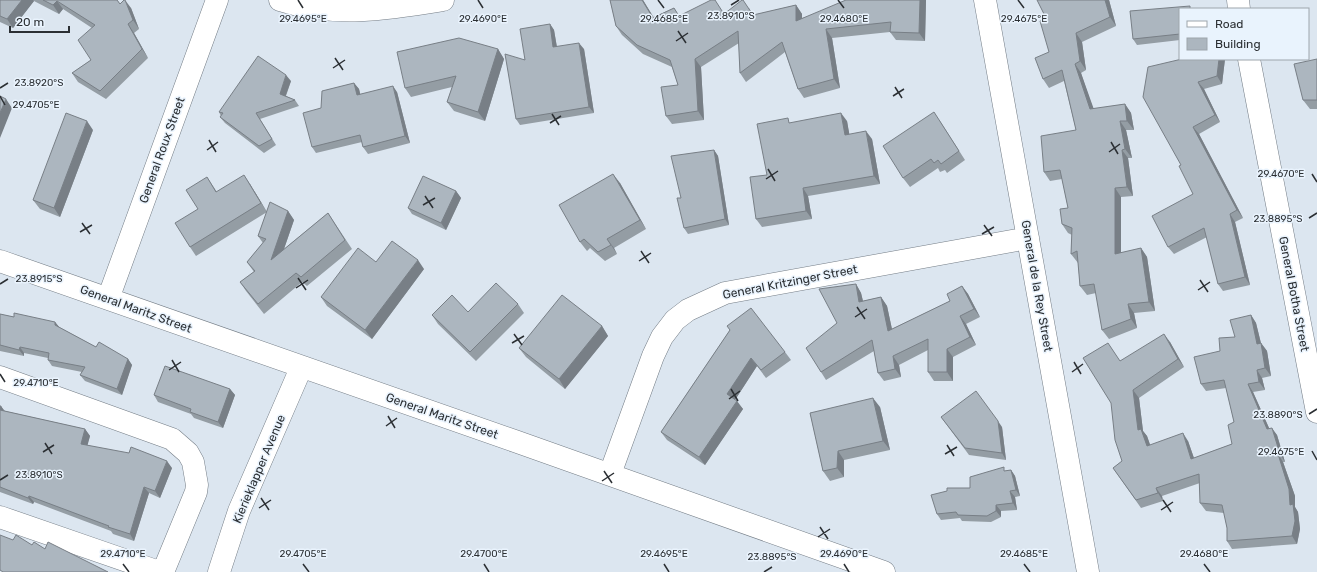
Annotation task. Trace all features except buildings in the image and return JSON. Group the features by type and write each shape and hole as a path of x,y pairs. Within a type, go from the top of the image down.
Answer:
{"street":[{"name":"General Roux Street","path":"108,299 217,0"},
{"path":"280,0 302,7 347,11 372,11 443,0"},
{"name":"General de la Rey Street","path":"985,0 1088,572"},
{"name":"General Botha Street","path":"1249,60 1317,412"},
{"name":"General Kritzinger Street","path":"610,474 653,356 662,337 675,320 688,310 725,293 1028,238"},
{"name":"General Maritz Street","path":"0,261 301,368 610,474 884,572"},
{"name":"Kierieklapper Avenue","path":"218,572 239,511 301,368"},
{"path":"0,377 172,439 188,453 195,468 196,492 162,572"},
{"path":"0,517 158,572"}]}
